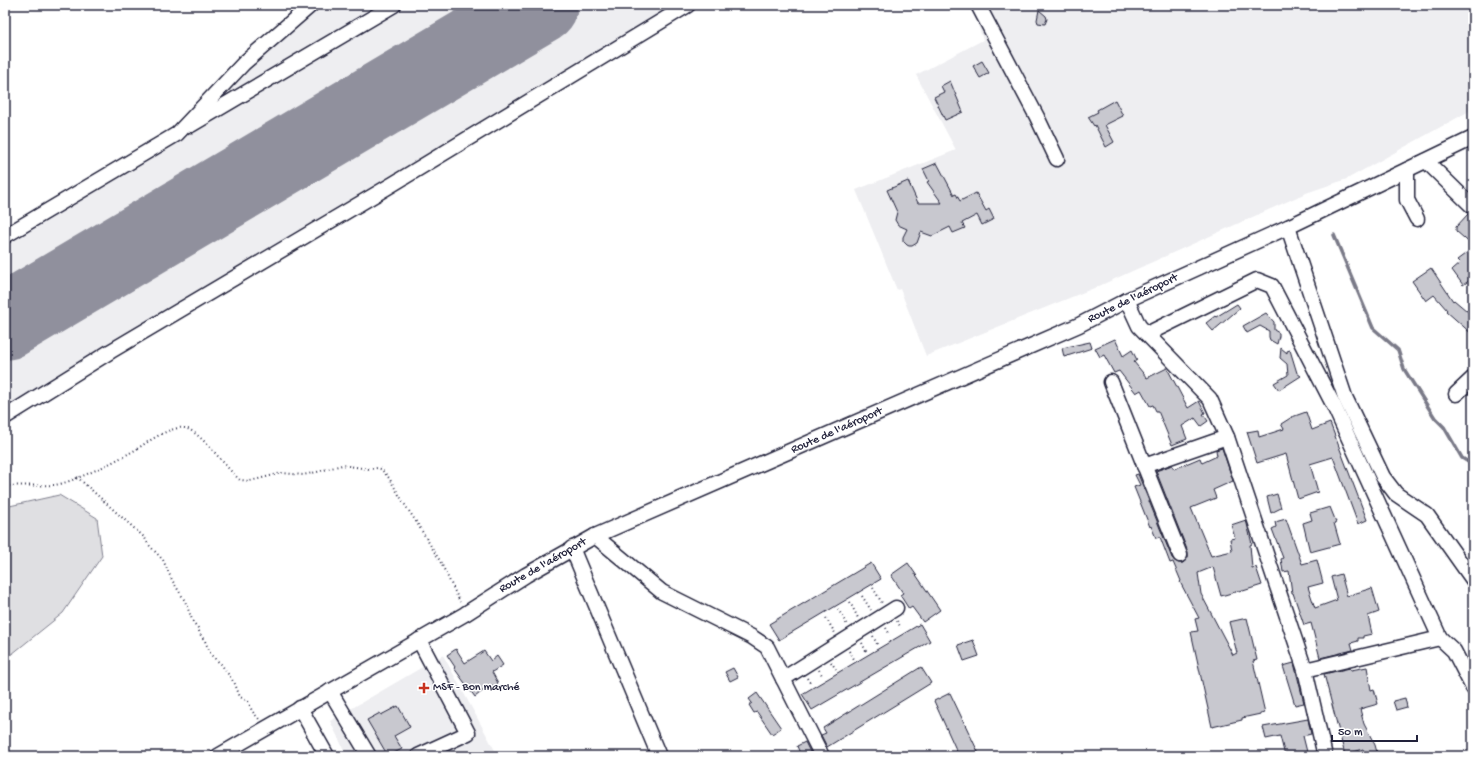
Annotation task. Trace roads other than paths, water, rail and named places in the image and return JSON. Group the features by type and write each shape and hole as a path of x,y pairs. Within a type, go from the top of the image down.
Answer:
{"street":[{"path":"177,134 244,64 311,5"},
{"path":"5,236 394,5"},
{"path":"5,417 111,351 393,184 688,5"},
{"path":"978,5 1037,117 1057,159"},
{"name":"Route de l'aéroport","path":"218,756 465,614 526,575 595,536 1079,325 1127,300 1288,227 1473,138"},
{"path":"1426,161 1473,207"},
{"path":"1407,170 1407,200 1417,219"},
{"path":"1288,227 1345,397 1383,477 1396,494 1427,515 1473,580"},
{"path":"1147,334 1257,280 1272,286 1334,406 1440,638 1454,651 1473,688"},
{"path":"1127,300 1139,326 1210,399 1227,437 1305,670 1325,756"},
{"path":"1456,394 1473,378"},
{"path":"1111,382 1180,555"},
{"path":"1144,466 1227,437"},
{"path":"595,536 662,592 752,637 767,647 822,756"},
{"path":"572,548 659,756"},
{"path":"783,679 887,614"},
{"path":"1305,670 1440,638"},
{"path":"418,756 468,733 419,640"},
{"path":"330,691 369,756"},
{"path":"300,708 326,756"}],"waterway":[{"path":"1334,235 1373,328 1398,350 1404,369 1435,418 1444,427 1462,458 1473,465"}],"place":[{"name":"MSF - Bon marché","path":"424,688"}]}
